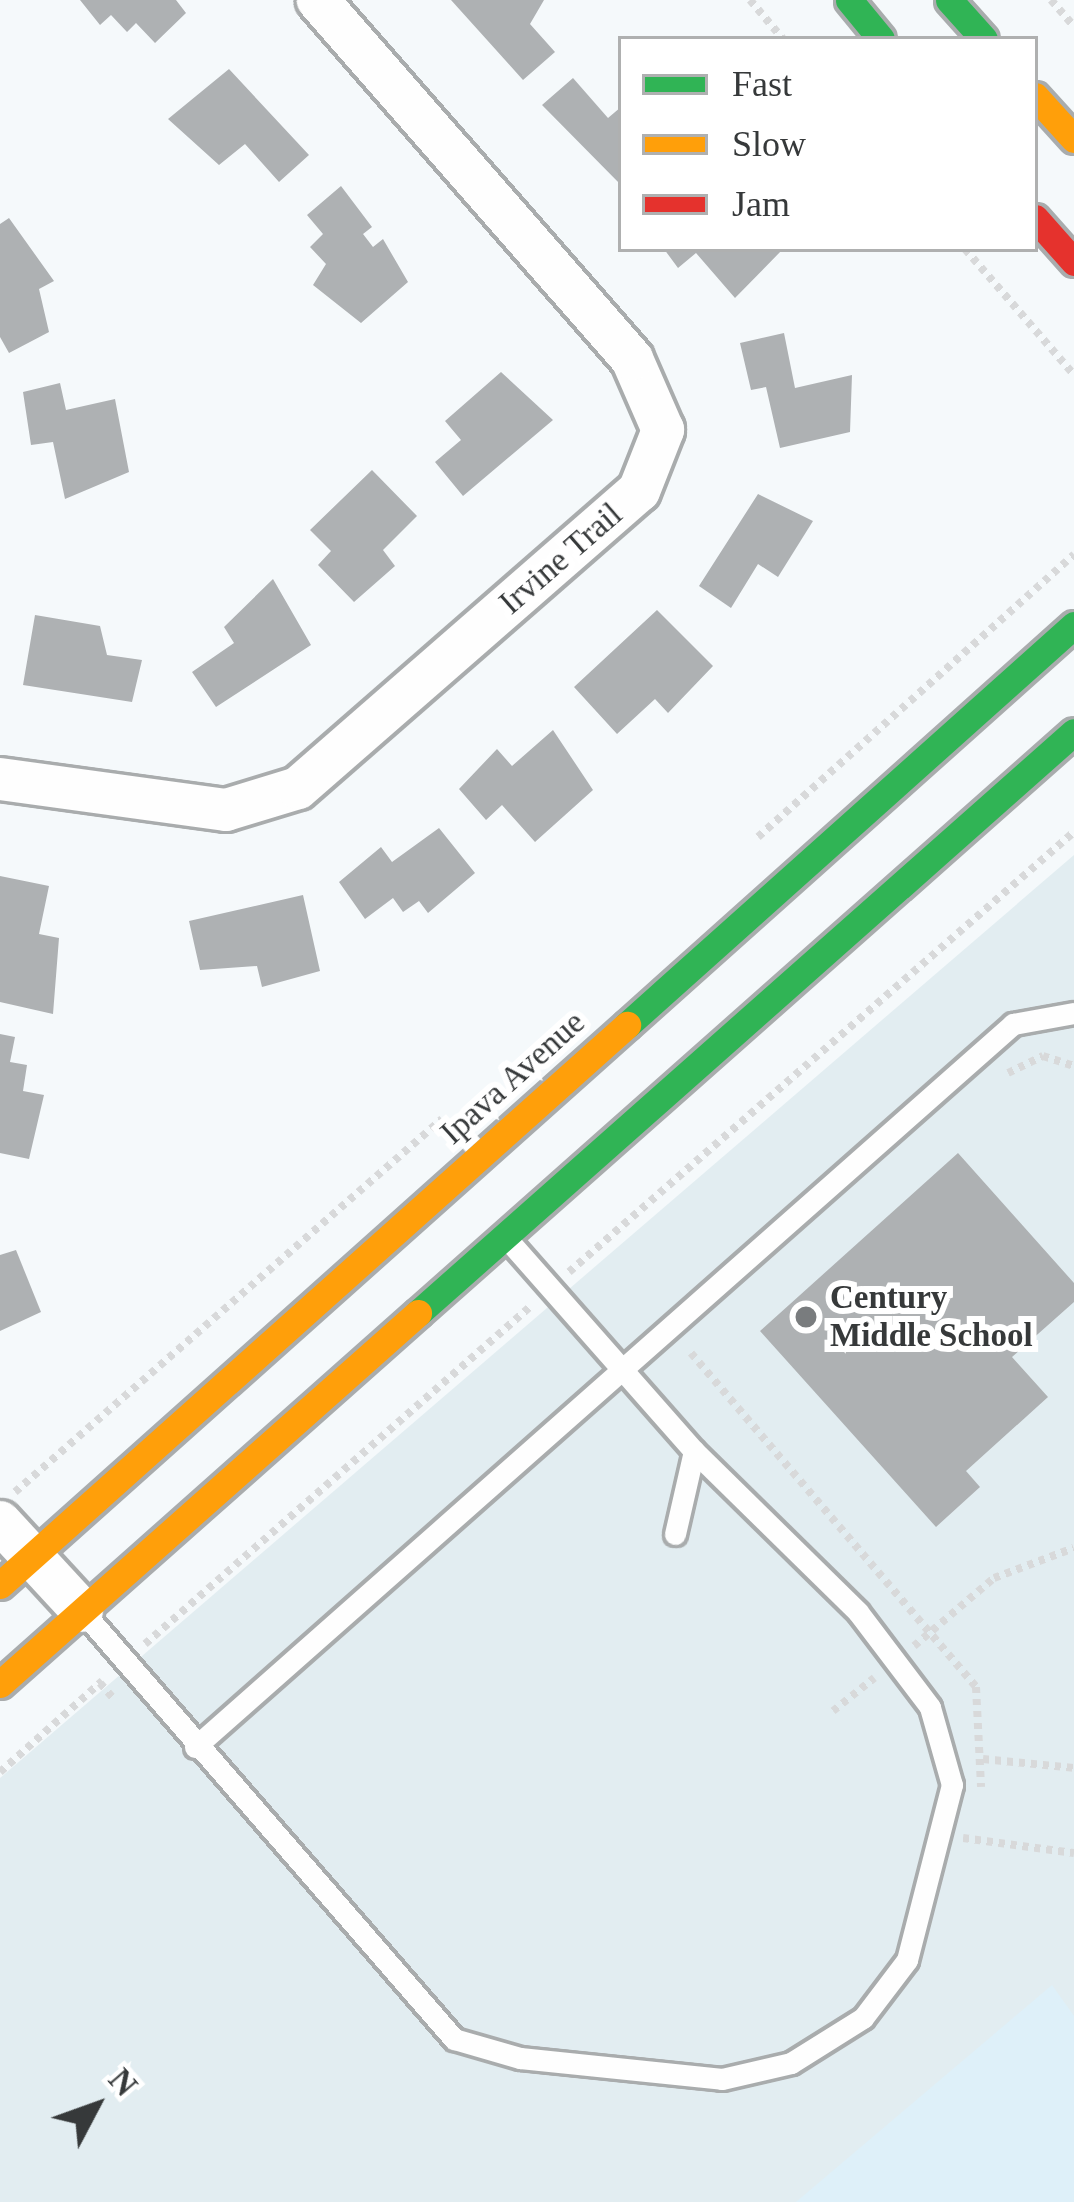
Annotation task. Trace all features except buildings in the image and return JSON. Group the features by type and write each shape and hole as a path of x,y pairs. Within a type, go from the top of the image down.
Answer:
{"street":[{"name":"Irvine Trail","path":"0,779 226,810 298,788 639,491 663,430 632,359 318,0"},
{"path":"849,0 879,36"},
{"path":"949,0 981,36"},
{"path":"1038,99 1074,139"},
{"path":"1038,221 1074,262"},
{"name":"Ipava Avenue","path":"0,1585 1074,625"},
{"path":"0,1684 1074,732"},
{"path":"0,1522 82,1611"}],"lane":[{"path":"195,1748 1013,1024 1074,1013"},
{"path":"82,1611 195,1748 454,2039 520,2058 722,2079 791,2063 863,2018 907,1960 952,1785 930,1707 895,1660 694,1451 506,1239"},
{"path":"675,1534 694,1451"}],"path":[{"path":"749,0 780,36"},
{"path":"1051,0 1074,26"},
{"path":"968,252 1074,375"},
{"path":"741,852 1074,554"},
{"path":"996,1083 1043,1056 1074,1066"},
{"path":"0,1506 449,1113"},
{"path":"702,1343 685,1358 976,1687 982,1759 975,1799"},
{"path":"833,1711 994,1578 1074,1548"},
{"path":"100,1683 132,1718"},
{"path":"982,1759 1074,1768"},
{"path":"952,1861 966,1819"},
{"path":"956,1838 1074,1852"}],"shaded area":[{"name":"Century Middle School","path":"1074,855 1074,2202 0,2202 0,1778"},
{"path":"1052,1985 1074,2016 1074,2202 796,2202"}],"traffic: fast":[{"path":"849,0 879,36"},
{"path":"949,0 981,36"},
{"path":"627,1025 1074,625"},
{"path":"418,1313 1074,732"}],"traffic: slow":[{"path":"1038,99 1074,139"},
{"path":"0,1585 627,1025"},
{"path":"0,1684 418,1313"}],"traffic: jam":[{"path":"1038,221 1074,262"}],"place":[{"name":"Century Middle School","path":"806,1317"}]}
